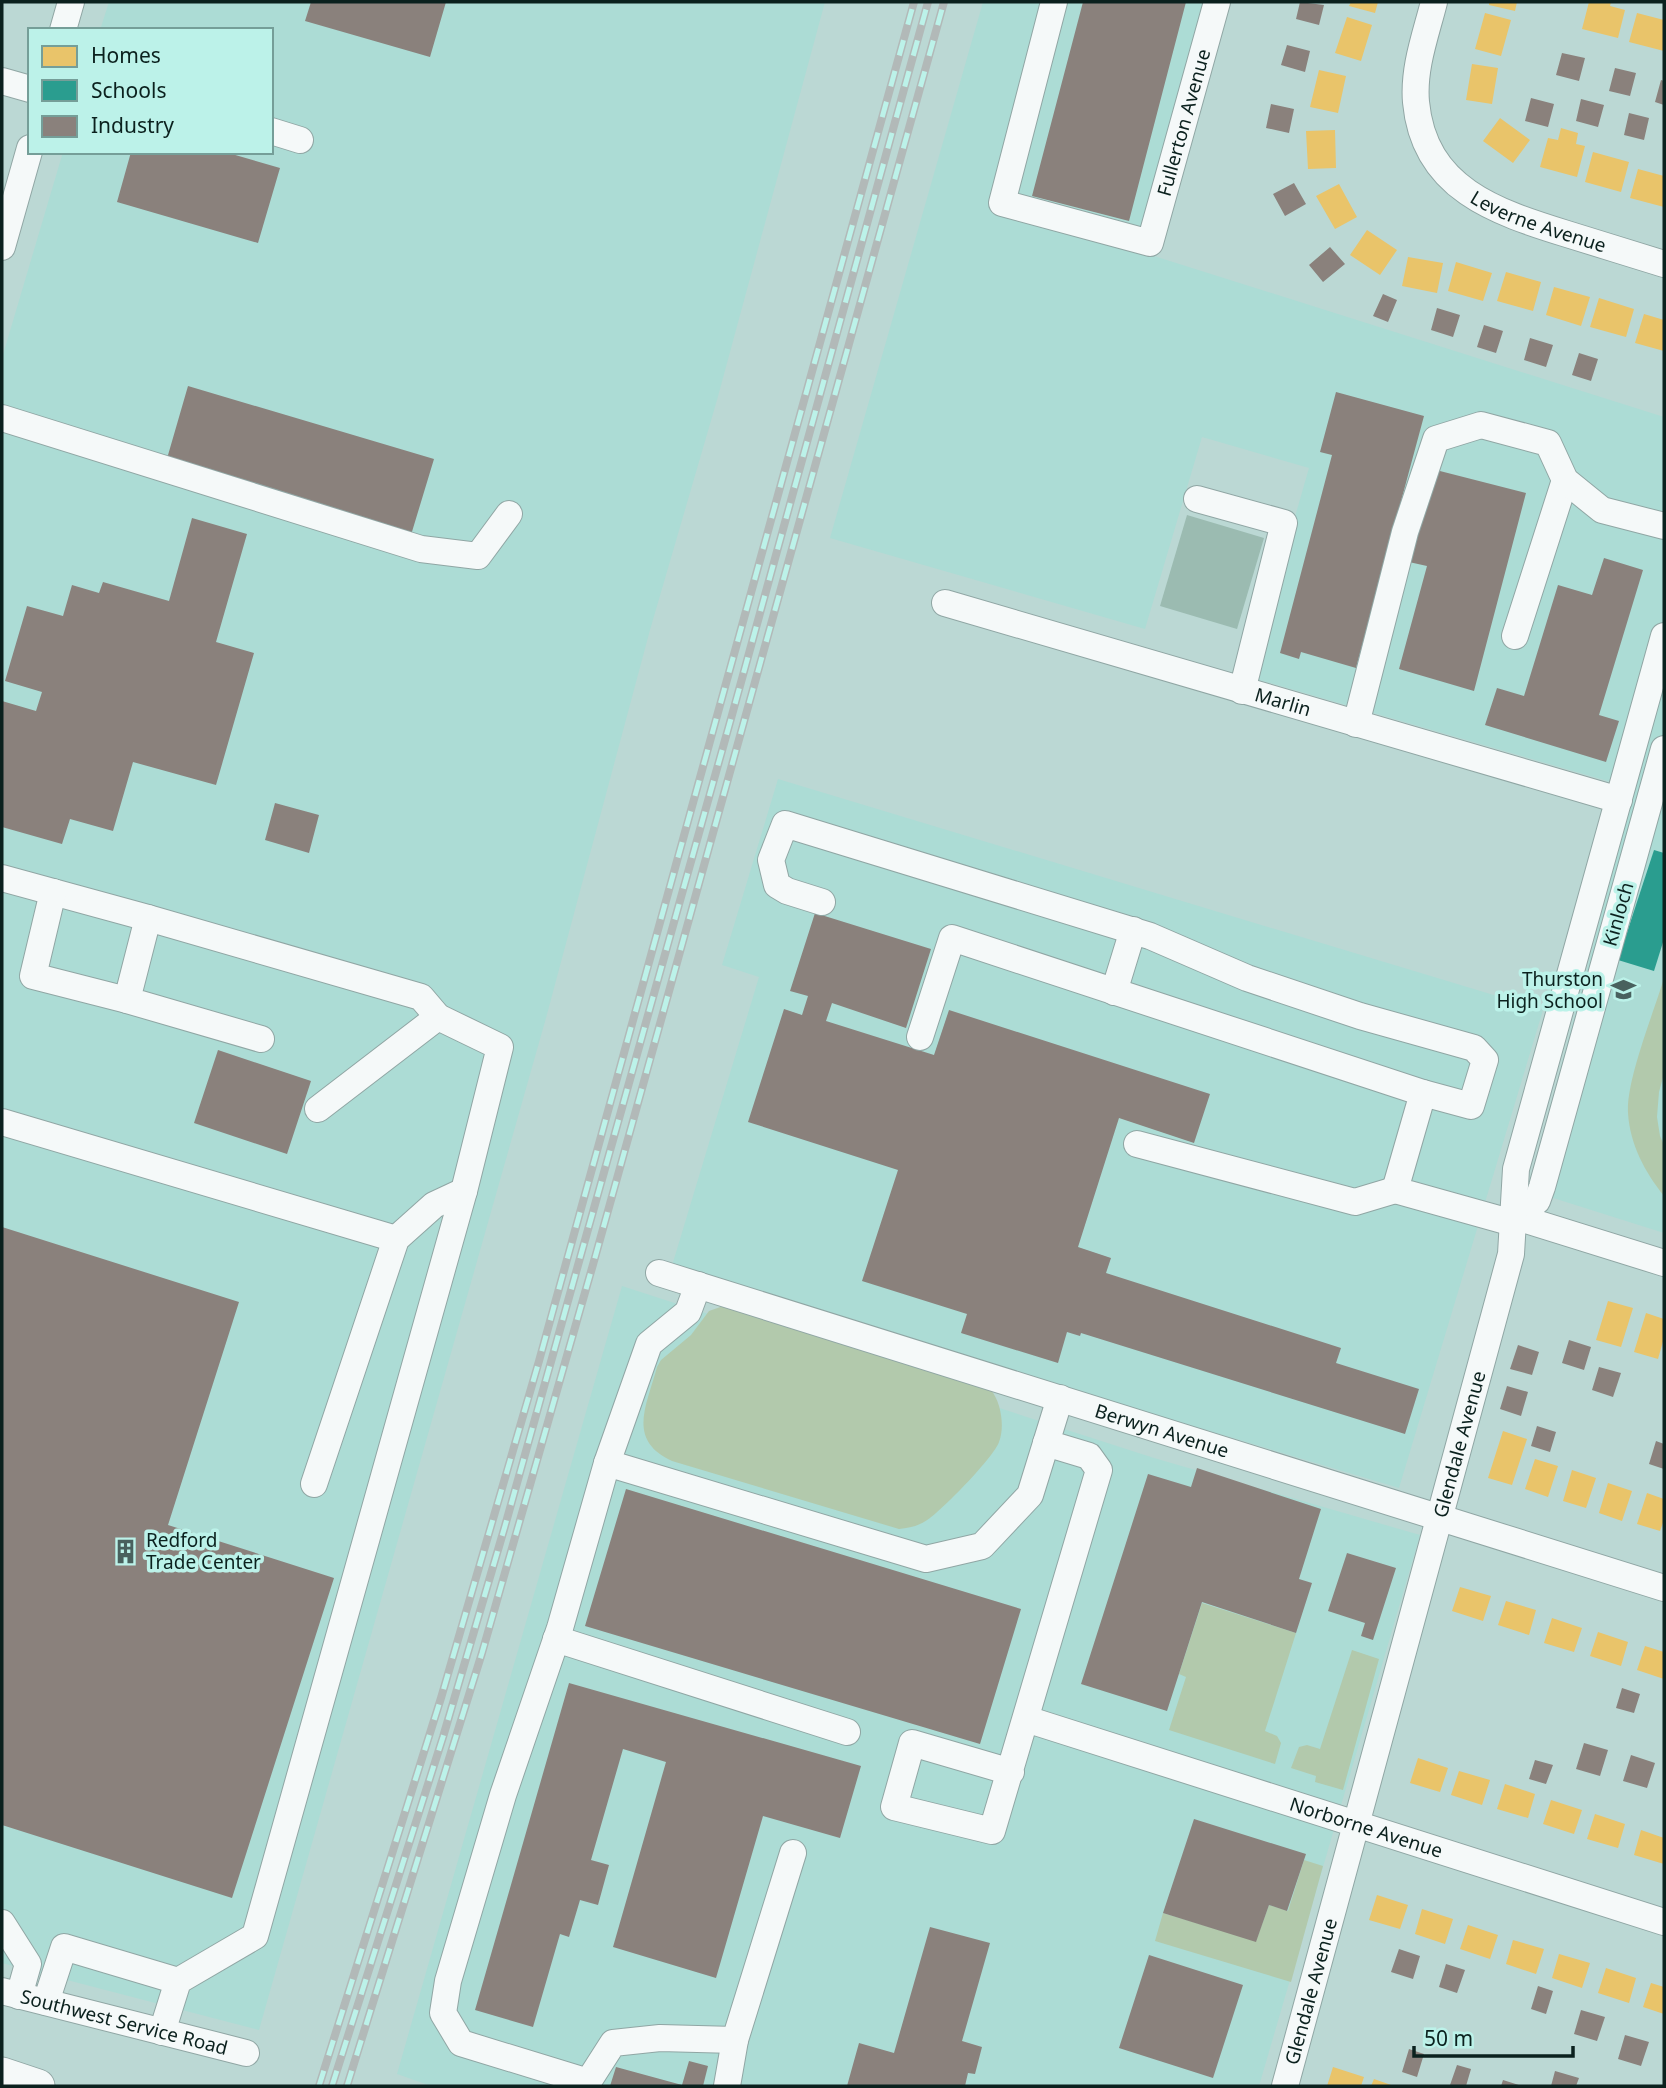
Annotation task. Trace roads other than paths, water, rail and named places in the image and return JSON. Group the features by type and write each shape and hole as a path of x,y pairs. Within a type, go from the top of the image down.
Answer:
{"main road":[{"path":"2,2074 38,2086"}],"street":[{"path":"64,28 71,2"},
{"name":"Fullerton Avenue","path":"1054,2 1002,203 1150,243 1217,2"},
{"name":"Leverne Avenue","path":"1434,2 1416,80 1416,103 1420,125 1432,152 1447,174 1463,190 1508,215 1664,264"},
{"path":"2,81 28,88"},
{"path":"273,132 300,140"},
{"path":"2,247 28,154"},
{"path":"2,418 421,549 478,556 509,513"},
{"path":"1356,724 1405,532 1436,439 1481,425 1548,443 1565,480 1602,510 1664,526"},
{"path":"1515,636 1565,480"},
{"path":"1197,499 1284,523 1242,691"},
{"name":"Marlin","path":"945,603 1619,800"},
{"name":"Glendale Avenue","path":"1286,2086 1511,1254 1516,1169 1664,636"},
{"name":"Kinloch","path":"1513,1219 1537,1201 1662,766"},
{"path":"822,902 787,891 777,884 771,860 785,824 1133,930 1247,978 1360,1016 1474,1048 1485,1060 1471,1106 1423,1093 952,939 919,1037"},
{"path":"2,878 421,997 438,1017 500,1047 464,1191 255,1936 178,1981 162,2032"},
{"path":"53,892 33,976 261,1039"},
{"path":"127,1000 148,918"},
{"path":"1114,992 1133,930"},
{"path":"318,1109 438,1017"},
{"path":"1395,1190 1423,1093"},
{"path":"2,1122 396,1239"},
{"path":"1137,1144 1355,1202 1395,1190 1513,1219 1664,1263"},
{"path":"314,1484 396,1239 434,1205 464,1191"},
{"name":"Berwyn Avenue","path":"659,1273 1664,1588"},
{"path":"698,1285 688,1312 649,1344 607,1463 556,1639 503,1795 448,1981 443,2013 461,2043 588,2082 613,2043 660,2038 734,2040"},
{"path":"607,1463 926,1559 982,1546 1030,1495 1060,1398"},
{"path":"1011,1772 912,1743 894,1807 992,1832 1011,1772 1099,1471 1090,1456 1046,1443"},
{"path":"556,1639 847,1732"},
{"name":"Norborne Avenue","path":"1026,1719 1664,1922"},
{"path":"727,2086 734,2040 793,1853"},
{"path":"3,1928 28,1964 10,1994"},
{"path":"46,2002 64,1947 178,1981"},
{"name":"Southwest Service Road","path":"10,1994 246,2053"}],"railway":[{"path":"319,2086 441,1698 539,1361 914,2"},
{"path":"332,2086 443,1737 505,1526 928,2"},
{"path":"347,2086 482,1653 596,1254 944,2"}],"place":[{"name":"Thurston High School","path":"1623,990"},
{"name":"Redford Trade Center","path":"126,1551"}]}
